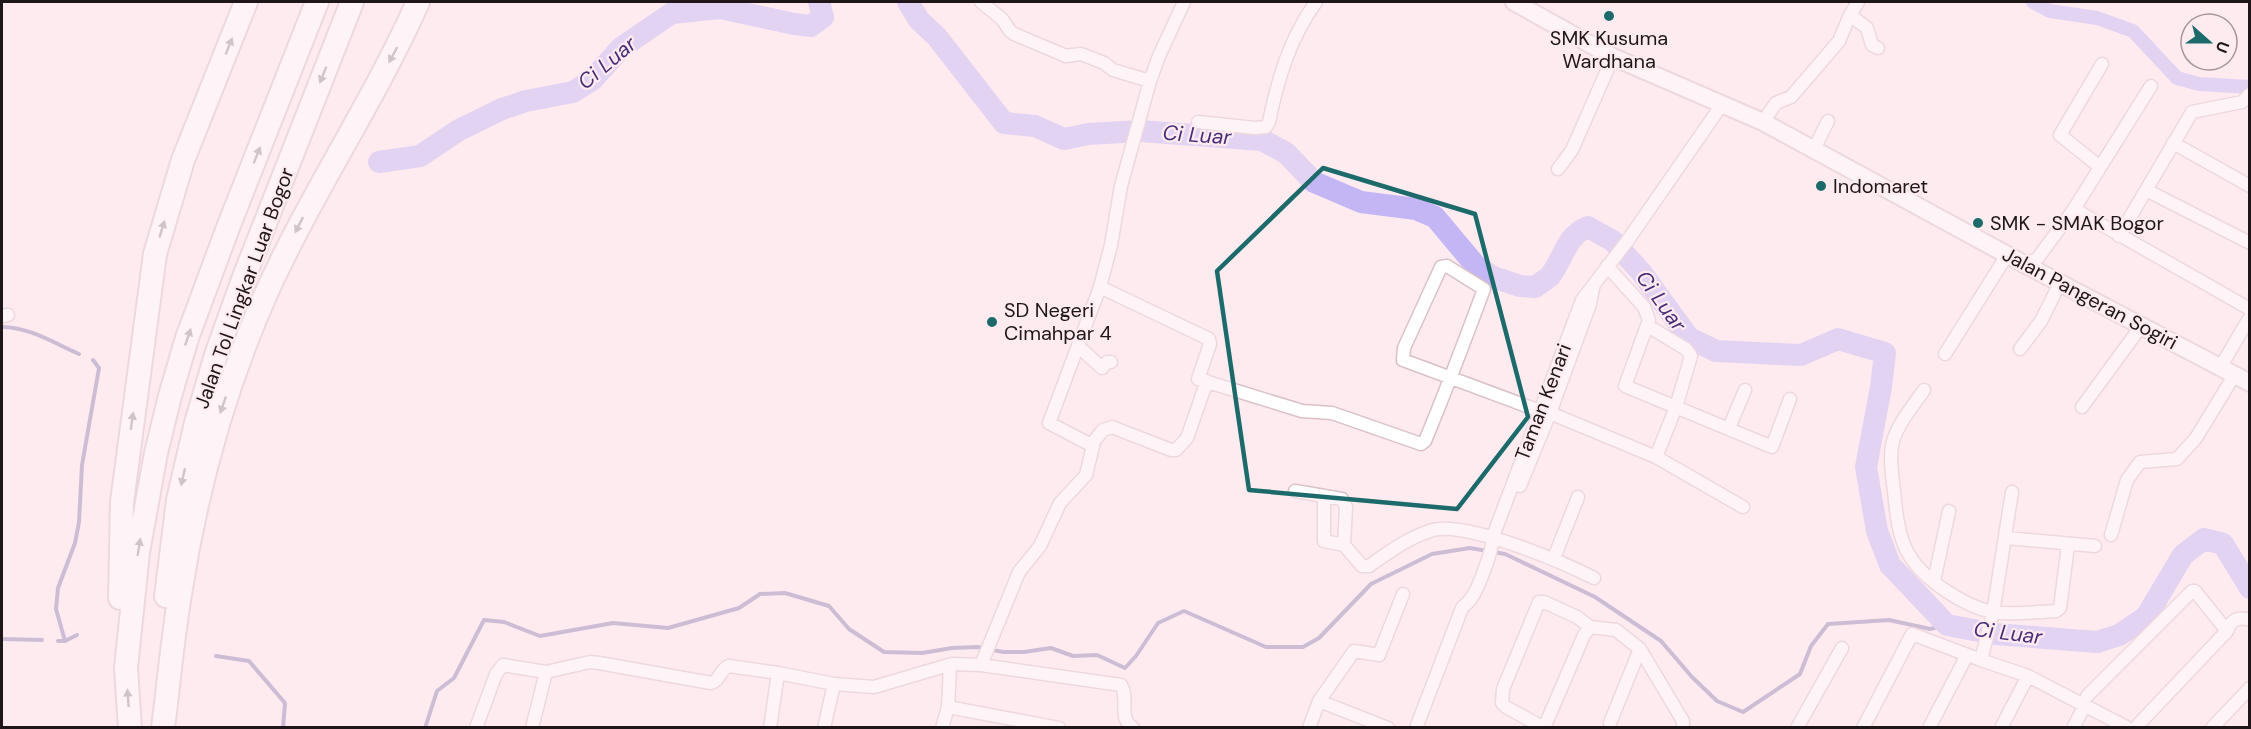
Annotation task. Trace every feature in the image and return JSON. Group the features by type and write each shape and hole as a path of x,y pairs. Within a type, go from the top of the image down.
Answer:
{"highway":[{"path":"126,668 119,606 122,502 154,254 183,160 246,2"},
{"name":"Jalan Tol Lingkar Luar Bogor","path":"130,728 126,668 138,552 156,453 170,396 187,338 229,225 317,2"},
{"name":"Jalan Tol Lingkar Luar Bogor","path":"162,728 162,645 170,557 178,500 196,423 216,355 244,277 352,2"},
{"path":"162,728 180,588 197,504 217,423 235,370 300,224 400,42 418,2"}],"street":[{"path":"981,2 1002,19 1014,34 1066,56 1081,54 1104,63 1113,70 1150,81"},
{"path":"983,661 1019,572 1040,546 1060,503 1086,474 1093,446 1049,423 1101,287 1132,145 1150,81 1184,2"},
{"path":"1198,122 1255,128 1266,127 1292,41 1316,2"},
{"name":"Jalan Pangeran Sogiri","path":"1514,2 1613,57 1763,122 2007,255 2250,383"},
{"path":"1763,122 1776,103 1791,97 1839,41 1858,2"},
{"path":"1850,15 1867,28 1872,45 1878,48"},
{"path":"1558,169 1572,150 1613,57"},
{"path":"2100,167 2060,135 2102,64"},
{"path":"2024,264 2037,260 2074,209 2151,86"},
{"path":"2119,236 2192,112 2241,102 2250,94"},
{"name":"Taman Kenari","path":"1416,728 1462,608 1473,597 1545,412 1582,300 1628,240 1723,103"},
{"path":"1814,149 1828,121"},
{"path":"2173,143 2250,186"},
{"path":"2145,190 2250,243"},
{"path":"2074,209 2250,309"},
{"path":"1945,354 2007,255"},
{"path":"1610,262 1644,307 1649,320 1625,386 1772,447 1790,399"},
{"path":"1101,287 1209,339 1210,344 1198,379 1302,411 1332,413 1421,444 1425,441 1452,378 1484,289 1444,266 1441,267 1404,348 1403,360 1452,378 1545,412 1656,457 1743,507"},
{"path":"2020,349 2041,321 2060,283"},
{"path":"2111,534 2127,480 2140,462 2177,459 2196,438 2250,316"},
{"path":"2082,407 2142,325"},
{"path":"1648,326 1686,349 1691,356 1676,408 1656,457"},
{"path":"1078,346 1102,368 1107,362 1111,362"},
{"path":"1091,445 1103,430 1112,427 1176,450 1187,438 1207,381"},
{"path":"1729,428 1745,390"},
{"path":"1924,390 1902,421 1892,443 1892,477 1897,514 1907,553 1920,569 1965,602 1993,614 2059,610 2068,545"},
{"path":"1295,491 1342,499 1346,507 1344,545"},
{"path":"1982,654 1993,614 2007,538 2012,492"},
{"path":"1324,496 1324,540 1344,545 1362,566 1369,566 1408,540 1435,530 1453,528 1554,558 1594,578"},
{"path":"1554,558 1578,496"},
{"path":"1934,581 1949,511"},
{"path":"2007,538 2095,546"},
{"path":"2073,728 2086,701 2192,591 2195,591 2227,631"},
{"path":"1309,728 1319,701 1354,651 1379,655 1403,594"},
{"path":"1422,728 1471,609 1473,597"},
{"path":"1590,627 1584,635 1544,728 1506,707 1500,700 1503,689 1539,602 1544,602 1577,617 1590,627 1616,630 1640,649 1683,721 1683,728"},
{"path":"1863,728 1912,634 1967,655 1982,654 2086,701 2133,726 2227,631 2230,623 2238,618 2250,620"},
{"path":"1797,728 1842,648"},
{"path":"1610,723 1640,649"},
{"path":"1929,728 1967,655"},
{"path":"476,728 500,667 510,665 546,672 590,662 711,683 716,681 724,668 729,666 834,684 874,687 950,665 983,661 1121,685 1126,698 1123,713 1125,721 1132,728"},
{"path":"942,728 948,707 950,665"},
{"path":"532,728 546,672"},
{"path":"770,728 778,673"},
{"path":"2001,728 2028,676"},
{"path":"824,728 834,684"},
{"path":"2212,728 2250,688"},
{"path":"1319,701 1388,728"},
{"path":"948,707 1059,728"}],"highlighted area":[{"path":"1323,168 1475,214 1528,417 1457,509 1249,490 1217,271"}],"waterway":[{"name":"Ci Luar","path":"379,162 420,156 459,130 502,109 526,101 573,92 592,80 622,47 672,13 720,8 811,26 823,17 819,2"},
{"name":"Ci Luar","path":"908,2 919,20 937,37 1004,123 1035,126 1064,139 1088,134 1140,131 1262,140 1286,153 1314,182 1361,202 1416,209 1435,217 1476,266 1493,277 1520,286 1535,287 1550,276 1574,236 1588,227 1613,241 1641,272 1689,338 1716,351 1801,355 1838,339 1885,353 1866,467 1877,531 1890,565 1947,625 1995,634 2097,642 2119,635 2146,617 2183,555 2204,539 2223,544 2250,588"},
{"path":"2033,2 2050,11 2097,18 2133,31 2177,78 2199,84 2250,87"},
{"path":"2,327 32,333 79,354"},
{"path":"65,641 56,609 58,588 75,543 79,522 82,465 99,368 93,360"},
{"path":"425,728 437,691 454,678 484,620 504,622 540,636 613,623 668,628 739,608 760,594 785,593 829,606 849,629 884,652 922,653 978,647 1003,652 1024,652 1051,648 1073,656 1097,655 1125,668 1158,623 1184,611 1266,647 1303,647 1319,638 1371,584 1432,554 1470,548 1505,554 1595,597 1661,641 1692,677 1717,701 1743,712 1800,674 1811,646 1828,624 1889,620 1930,629 1947,625"},
{"path":"58,641 65,641 77,635"},
{"path":"2,639 42,640"},
{"path":"216,656 249,661 285,703 283,728"}],"place":[{"name":"SMK Kusuma Wardhana","path":"1609,16"},
{"name":"Indomaret","path":"1821,186"},
{"name":"SMK - SMAK Bogor","path":"1978,223"},
{"name":"SD Negeri Cimahpar 4","path":"992,322"}]}
